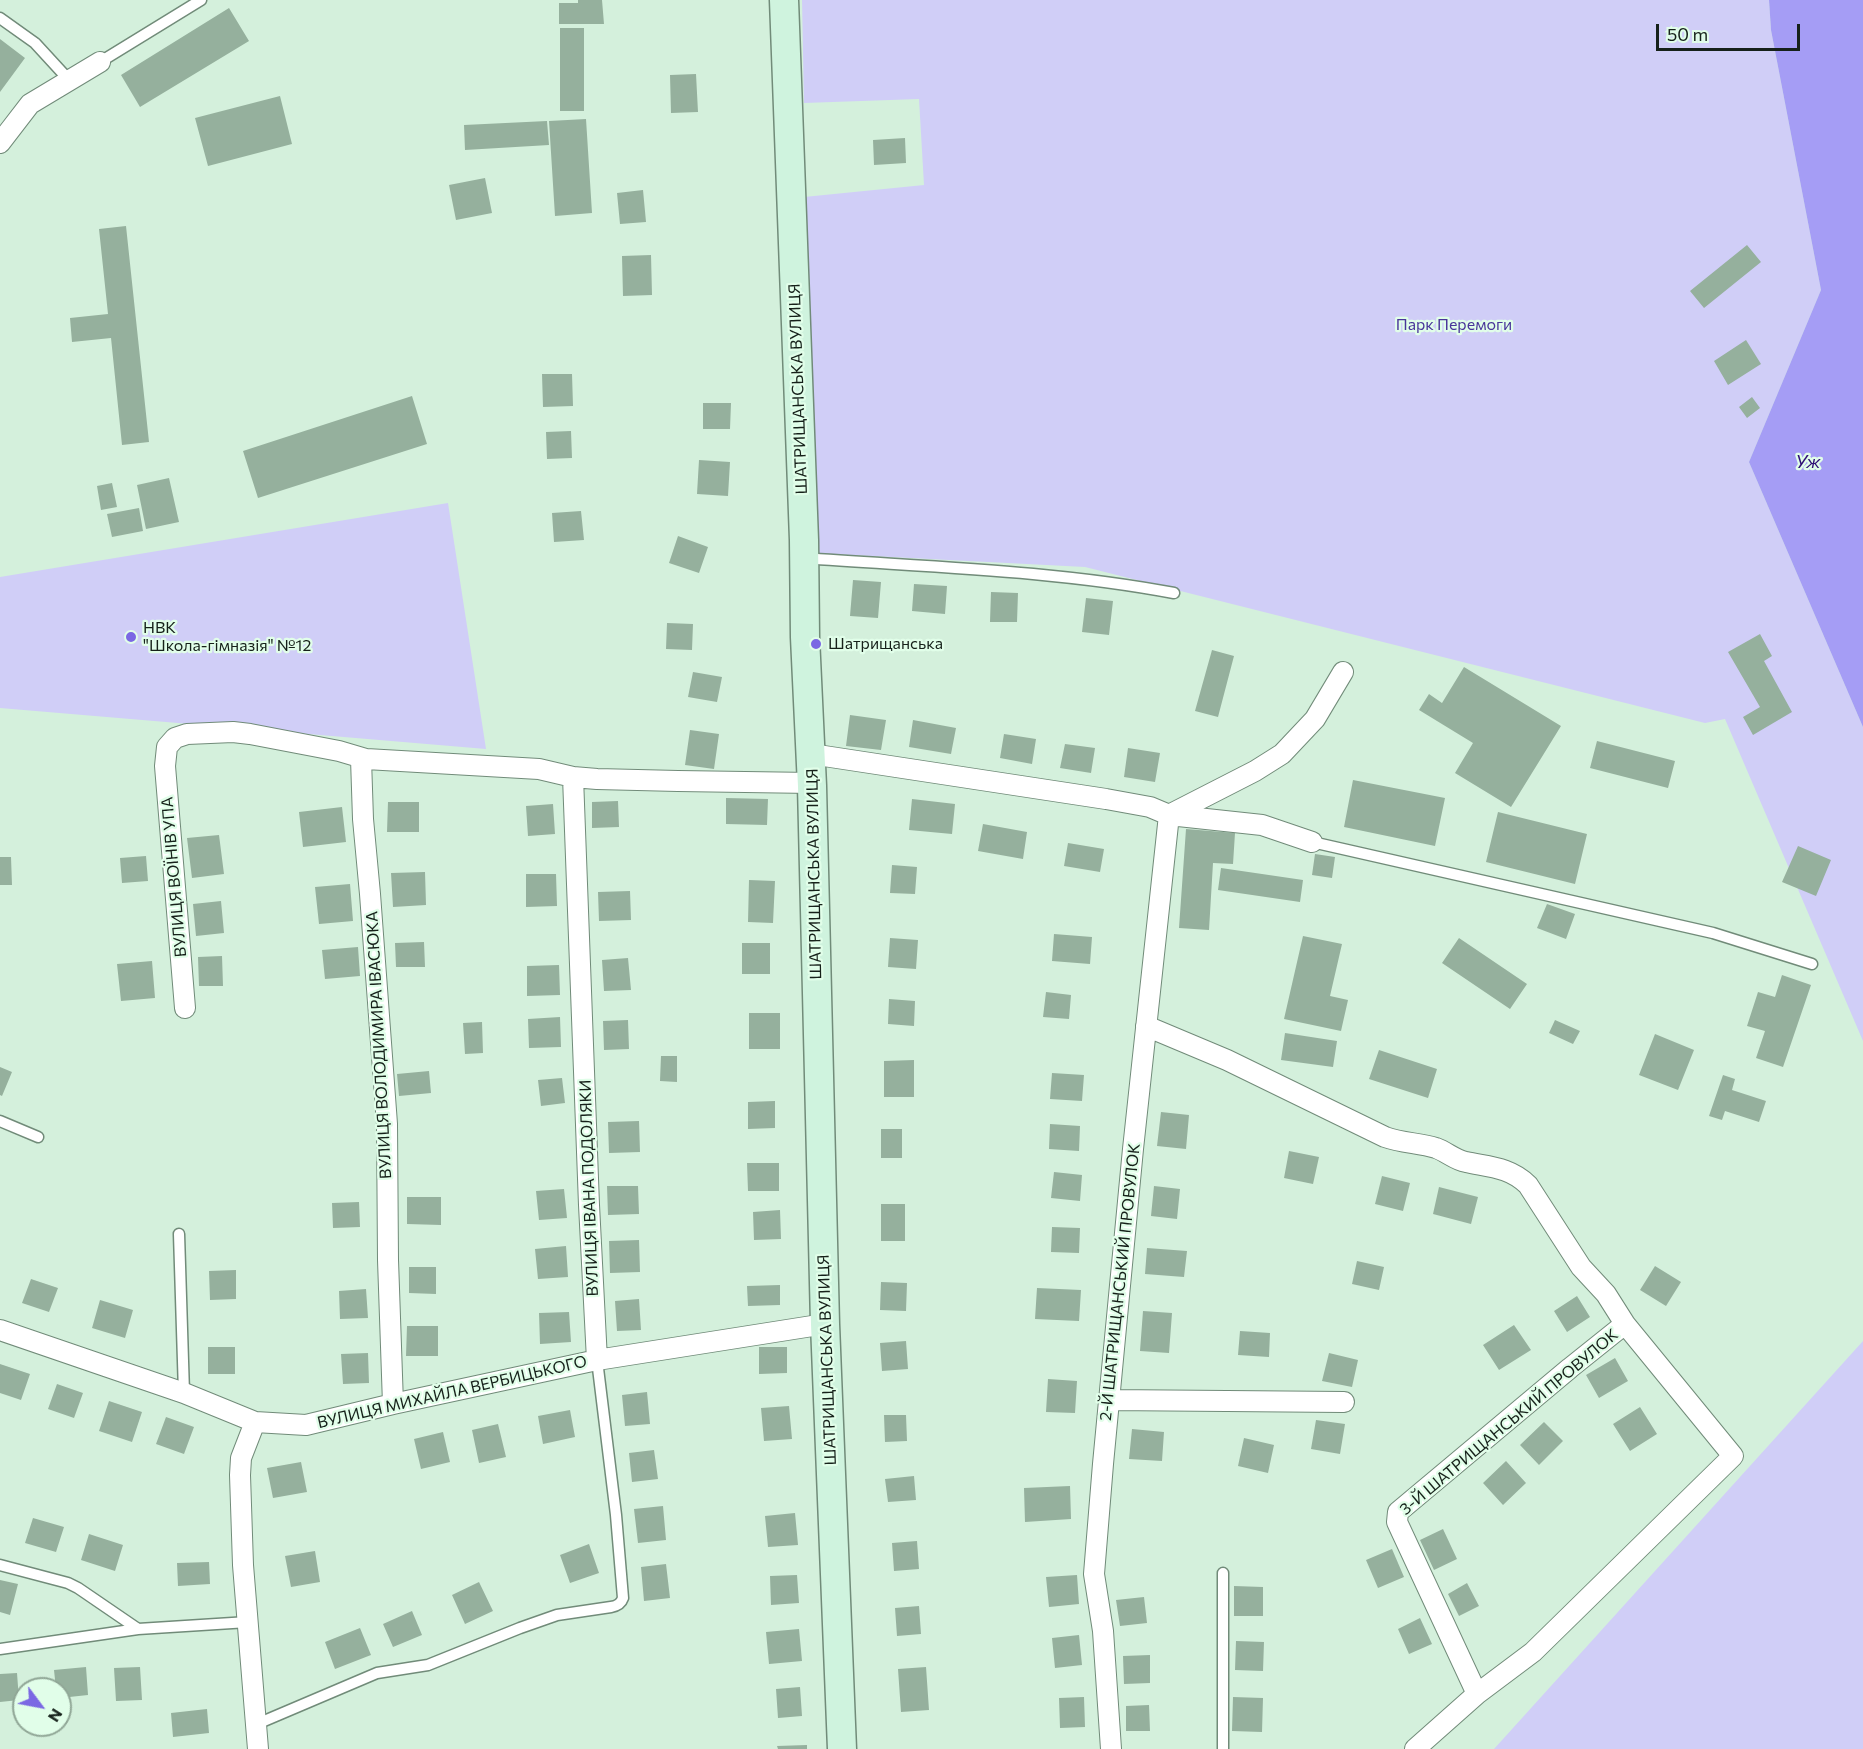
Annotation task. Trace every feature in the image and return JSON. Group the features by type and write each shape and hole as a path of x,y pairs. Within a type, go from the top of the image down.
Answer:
{"street":[{"name":"ШАТРИЩАНСЬКА ВУЛИЦЯ","path":"784,0 812,783 825,1324 842,1749"},
{"path":"0,143 30,104 100,62"},
{"path":"1169,815 1255,771 1282,754 1315,719 1343,672"},
{"name":"ВУЛИЦЯ ВОЇНІВ УПА","path":"184,1008 165,766 167,747 175,738 187,734 233,732 339,752 360,759"},
{"path":"811,754 1106,799 1150,807 1169,815 1262,825 1312,842"},
{"path":"360,759 539,769 573,777 678,782 812,783"},
{"name":"ВУЛИЦЯ ВОЛОДИМИРА ІВАСЮКА","path":"360,759 387,1124 388,1260 393,1404"},
{"name":"ВУЛИЦЯ ІВАНА ПОДОЛЯКИ","path":"573,777 588,1194 597,1360"},
{"name":"2-Й ШАТРИЩАНСЬКИЙ ПРОВУЛОК","path":"1111,1749 1103,1631 1094,1574 1108,1400 1169,815"},
{"name":"3-Й ШАТРИЩАНСЬКИЙ ПРОВУЛОК","path":"1146,1026 1227,1060 1385,1137 1436,1149 1460,1160 1498,1167 1520,1178 1531,1190 1581,1268 1606,1294 1625,1324 1569,1368 1398,1512 1397,1522 1477,1694"},
{"name":"ВУЛИЦЯ МИХАЙЛА ВЕРБИЦЬКОГО","path":"0,1330 184,1393 255,1422 306,1425 597,1360 825,1324"},
{"path":"1415,1749 1477,1694 1533,1652 1733,1456 1625,1324"},
{"path":"1108,1400 1344,1402"},
{"path":"255,1422 242,1458 240,1475 243,1565 258,1749"}],"lane":[{"path":"100,62 201,0"},
{"path":"0,18 35,43 69,80"},
{"path":"804,558 1045,575 1118,583 1174,594"},
{"path":"1312,842 1713,933 1812,964"},
{"path":"0,1121 38,1137"},
{"path":"178,1234 184,1393"},
{"name":"ВУЛИЦЯ ІВАНА ПОДОЛЯКИ","path":"257,1724 377,1673 428,1665 557,1615 618,1606 623,1598 616,1515 597,1360"},
{"path":"0,1565 68,1583 138,1629"},
{"path":"1222,1573 1223,1749"},
{"path":"0,1649 138,1629 248,1622"}],"green space":[{"name":"Парк Перемоги","path":"802,0 1769,0 1771,30 1821,290 1749,462 1863,727 1863,1041 1725,719 1705,723 1085,567 813,553 804,197 924,185 919,99 804,103"},
{"path":"448,503 486,749 0,708 0,577"},
{"path":"1863,1341 1863,1749 1494,1749"}],"water":[{"name":"Уж","path":"1769,0 1863,0 1863,727 1749,462 1821,290 1771,30"}],"building":[{"path":"578,0 602,0 604,24 559,24 559,3 578,3"},
{"path":"229,8 249,41 140,107 121,75"},
{"path":"560,28 584,28 584,111 560,111"},
{"path":"0,39 25,58 0,92"},
{"path":"696,74 698,112 671,113 670,75"},
{"path":"280,96 292,144 208,166 195,118"},
{"path":"586,119 592,213 555,216 549,121"},
{"path":"547,121 549,145 465,150 464,125"},
{"path":"905,138 906,163 874,165 873,140"},
{"path":"485,178 492,213 456,220 449,185"},
{"path":"643,190 646,222 620,224 617,193"},
{"path":"126,226 149,442 122,445 111,338 72,342 70,318 108,314 99,229"},
{"path":"1747,245 1761,262 1704,308 1690,291"},
{"path":"651,255 652,295 623,296 622,256"},
{"path":"1746,340 1761,364 1728,385 1714,361"},
{"path":"542,374 572,374 573,406 543,407"},
{"path":"412,396 427,444 258,498 243,451"},
{"path":"1752,397 1760,408 1747,418 1739,407"},
{"path":"703,403 731,403 730,429 703,429"},
{"path":"571,431 572,458 547,459 546,432"},
{"path":"699,460 730,462 728,496 697,494"},
{"path":"169,478 179,522 146,529 137,485"},
{"path":"112,483 117,507 101,510 97,486"},
{"path":"139,508 143,531 112,537 107,514"},
{"path":"581,511 584,540 554,542 552,513"},
{"path":"678,536 708,547 699,573 669,563"},
{"path":"853,580 881,582 878,618 850,616"},
{"path":"914,584 947,586 945,614 912,611"},
{"path":"991,592 1018,593 1017,622 990,622"},
{"path":"1086,598 1113,601 1109,635 1082,632"},
{"path":"667,623 693,624 692,650 666,649"},
{"path":"1760,634 1772,656 1764,661 1792,712 1753,735 1743,717 1760,707 1728,652"},
{"path":"1212,650 1234,656 1218,717 1195,711"},
{"path":"1464,667 1561,726 1511,807 1455,773 1473,743 1419,710 1429,694 1442,703"},
{"path":"693,672 722,677 717,702 688,697"},
{"path":"850,715 886,720 881,750 846,746"},
{"path":"913,720 956,728 951,754 909,747"},
{"path":"690,730 719,734 714,769 685,765"},
{"path":"1004,734 1036,739 1032,764 1000,758"},
{"path":"1597,741 1675,761 1668,788 1590,768"},
{"path":"1065,744 1095,748 1091,773 1060,768"},
{"path":"1128,748 1160,753 1155,782 1124,777"},
{"path":"1353,780 1445,798 1435,846 1344,827"},
{"path":"726,798 768,799 767,825 726,824"},
{"path":"912,799 955,804 952,834 909,830"},
{"path":"618,801 619,827 592,828 592,802"},
{"path":"388,802 419,802 419,832 387,832"},
{"path":"553,804 555,834 528,836 526,806"},
{"path":"342,807 346,842 303,847 299,812"},
{"path":"1498,812 1587,834 1575,884 1486,862"},
{"path":"983,824 1027,832 1023,859 978,851"},
{"path":"1186,829 1235,833 1233,864 1213,863 1209,930 1179,928"},
{"path":"219,835 224,874 192,878 187,838"},
{"path":"1068,843 1104,849 1100,872 1064,866"},
{"path":"1798,846 1831,860 1816,896 1782,882"},
{"path":"1315,854 1335,857 1332,878 1312,875"},
{"path":"146,856 148,881 122,883 120,858"},
{"path":"0,857 11,857 12,885 0,885"},
{"path":"892,865 917,867 915,894 890,893"},
{"path":"1221,868 1303,880 1300,902 1218,890"},
{"path":"425,872 426,905 393,907 391,873"},
{"path":"526,874 556,874 557,906 526,907"},
{"path":"749,880 775,881 773,923 748,922"},
{"path":"350,884 353,921 319,924 315,887"},
{"path":"630,891 631,920 599,921 598,892"},
{"path":"221,901 224,933 196,936 193,904"},
{"path":"1547,904 1575,914 1566,939 1537,928"},
{"path":"1054,934 1092,937 1090,964 1052,961"},
{"path":"1303,936 1342,944 1330,996 1348,1000 1341,1031 1284,1019"},
{"path":"890,938 918,940 916,969 888,967"},
{"path":"1459,938 1527,984 1510,1009 1442,963"},
{"path":"424,942 425,967 396,967 395,943"},
{"path":"742,943 770,943 770,974 742,974"},
{"path":"358,947 360,976 325,979 322,950"},
{"path":"222,956 223,986 199,986 198,957"},
{"path":"628,958 631,990 604,991 602,960"},
{"path":"152,961 155,998 121,1001 117,964"},
{"path":"559,965 560,995 527,996 527,966"},
{"path":"1782,975 1811,985 1783,1067 1756,1058 1765,1031 1747,1026 1758,992 1775,997"},
{"path":"1046,992 1071,995 1069,1019 1043,1017"},
{"path":"889,999 915,1001 914,1026 888,1024"},
{"path":"749,1013 780,1013 780,1049 749,1049"},
{"path":"560,1017 561,1047 529,1048 528,1019"},
{"path":"628,1020 629,1049 604,1050 603,1021"},
{"path":"1555,1020 1580,1031 1573,1044 1549,1033"},
{"path":"482,1022 483,1053 465,1054 463,1023"},
{"path":"1285,1033 1337,1041 1333,1067 1281,1060"},
{"path":"1655,1034 1694,1050 1678,1090 1639,1075"},
{"path":"1379,1050 1437,1069 1428,1098 1369,1079"},
{"path":"661,1056 677,1056 677,1082 660,1081"},
{"path":"914,1060 914,1097 884,1097 884,1061"},
{"path":"0,1067 12,1072 2,1096 0,1095"},
{"path":"429,1071 431,1093 399,1096 397,1074"},
{"path":"1052,1073 1084,1075 1082,1101 1050,1099"},
{"path":"1723,1075 1735,1079 1732,1090 1766,1101 1759,1122 1725,1111 1722,1120 1709,1116"},
{"path":"562,1078 565,1103 541,1106 538,1080"},
{"path":"775,1101 775,1128 748,1129 748,1102"},
{"path":"1161,1112 1189,1115 1186,1149 1157,1146"},
{"path":"639,1121 640,1152 609,1153 608,1122"},
{"path":"1050,1124 1080,1126 1079,1151 1049,1149"},
{"path":"881,1129 902,1129 902,1158 881,1158"},
{"path":"1289,1151 1319,1157 1313,1184 1284,1178"},
{"path":"747,1163 779,1163 779,1191 748,1191"},
{"path":"1054,1172 1082,1175 1080,1201 1051,1198"},
{"path":"1382,1176 1410,1183 1403,1211 1375,1204"},
{"path":"607,1186 638,1186 639,1214 608,1215"},
{"path":"1154,1186 1180,1189 1177,1219 1151,1216"},
{"path":"1439,1187 1478,1197 1471,1224 1433,1214"},
{"path":"564,1189 567,1218 539,1220 536,1191"},
{"path":"407,1197 441,1197 441,1225 407,1224"},
{"path":"359,1202 360,1227 333,1228 332,1203"},
{"path":"881,1204 905,1204 905,1241 881,1241"},
{"path":"780,1210 781,1239 754,1240 753,1212"},
{"path":"1052,1227 1080,1228 1079,1253 1051,1252"},
{"path":"639,1240 640,1272 610,1273 609,1241"},
{"path":"566,1246 568,1277 538,1279 535,1249"},
{"path":"1147,1248 1187,1251 1184,1277 1145,1274"},
{"path":"1357,1261 1384,1267 1379,1290 1352,1284"},
{"path":"1655,1266 1681,1282 1666,1306 1640,1290"},
{"path":"409,1267 436,1267 436,1294 409,1293"},
{"path":"236,1270 236,1299 210,1300 209,1271"},
{"path":"31,1279 58,1288 49,1312 22,1303"},
{"path":"881,1282 907,1283 906,1311 880,1310"},
{"path":"780,1285 780,1305 748,1306 747,1286"},
{"path":"1037,1288 1081,1290 1079,1321 1035,1319"},
{"path":"366,1289 368,1318 340,1319 339,1291"},
{"path":"1577,1296 1590,1317 1567,1332 1554,1311"},
{"path":"639,1299 641,1330 617,1331 615,1301"},
{"path":"100,1300 133,1310 125,1338 92,1328"},
{"path":"1143,1311 1172,1313 1169,1353 1140,1351"},
{"path":"569,1312 571,1342 540,1344 539,1313"},
{"path":"1514,1325 1531,1350 1499,1370 1483,1345"},
{"path":"407,1326 438,1326 438,1356 406,1356"},
{"path":"1240,1331 1270,1333 1269,1357 1238,1355"},
{"path":"906,1341 908,1369 882,1371 880,1343"},
{"path":"208,1347 235,1347 235,1374 208,1374"},
{"path":"759,1347 787,1347 787,1373 759,1374"},
{"path":"368,1353 369,1383 343,1384 341,1354"},
{"path":"1329,1353 1358,1360 1352,1387 1322,1381"},
{"path":"1615,1358 1628,1381 1599,1398 1586,1375"},
{"path":"0,1364 30,1374 21,1400 0,1393"},
{"path":"1048,1379 1077,1381 1075,1413 1046,1412"},
{"path":"57,1384 83,1393 74,1418 48,1409"},
{"path":"647,1392 650,1424 625,1426 622,1395"},
{"path":"109,1401 142,1412 132,1442 99,1431"},
{"path":"789,1406 792,1439 764,1441 761,1408"},
{"path":"1640,1407 1657,1434 1630,1451 1613,1424"},
{"path":"570,1410 575,1437 543,1444 538,1416"},
{"path":"884,1415 906,1415 907,1441 885,1442"},
{"path":"166,1417 194,1427 184,1454 156,1444"},
{"path":"1316,1420 1345,1424 1340,1454 1311,1449"},
{"path":"1544,1422 1563,1441 1539,1465 1520,1445"},
{"path":"498,1424 506,1457 479,1463 472,1430"},
{"path":"1132,1429 1164,1432 1162,1461 1129,1459"},
{"path":"443,1432 450,1462 421,1469 414,1439"},
{"path":"1244,1438 1274,1445 1268,1473 1238,1466"},
{"path":"654,1450 658,1479 632,1482 629,1453"},
{"path":"1506,1461 1526,1483 1503,1505 1483,1483"},
{"path":"301,1462 307,1492 273,1498 267,1468"},
{"path":"914,1476 916,1500 888,1502 885,1479"},
{"path":"1070,1486 1071,1519 1025,1522 1024,1488"},
{"path":"663,1506 666,1540 638,1543 634,1509"},
{"path":"795,1513 798,1545 768,1547 765,1516"},
{"path":"33,1518 64,1527 56,1552 25,1543"},
{"path":"1443,1529 1457,1559 1434,1570 1420,1540"},
{"path":"89,1534 123,1545 115,1571 81,1560"},
{"path":"917,1541 919,1569 894,1571 892,1543"},
{"path":"589,1544 599,1573 570,1583 560,1555"},
{"path":"1392,1549 1404,1577 1378,1588 1366,1560"},
{"path":"315,1551 320,1582 291,1587 285,1556"},
{"path":"209,1562 210,1584 178,1586 177,1563"},
{"path":"666,1564 670,1598 644,1601 641,1567"},
{"path":"797,1575 799,1603 771,1605 770,1576"},
{"path":"1077,1575 1079,1604 1049,1607 1046,1577"},
{"path":"0,1580 18,1584 10,1615 0,1612"},
{"path":"479,1582 493,1611 465,1624 452,1595"},
{"path":"1467,1583 1479,1606 1459,1616 1448,1594"},
{"path":"1234,1586 1263,1587 1263,1616 1234,1616"},
{"path":"1144,1597 1147,1623 1120,1626 1116,1600"},
{"path":"919,1606 921,1634 897,1636 895,1608"},
{"path":"412,1611 422,1635 393,1647 383,1624"},
{"path":"1420,1618 1432,1644 1409,1654 1398,1629"},
{"path":"360,1628 371,1655 335,1669 325,1642"},
{"path":"799,1629 802,1661 769,1664 766,1632"},
{"path":"1079,1635 1082,1665 1055,1668 1052,1638"},
{"path":"1236,1641 1264,1642 1263,1671 1235,1670"},
{"path":"1150,1655 1150,1683 1124,1684 1123,1656"},
{"path":"86,1667 88,1695 72,1697 72,1677 55,1677 54,1670"},
{"path":"140,1667 142,1700 116,1701 114,1668"},
{"path":"926,1667 929,1710 901,1712 898,1669"},
{"path":"17,1673 17,1677 12,1677 12,1701 0,1702 0,1674"},
{"path":"800,1687 802,1716 778,1718 776,1689"},
{"path":"1084,1697 1085,1727 1060,1728 1059,1698"},
{"path":"1233,1697 1263,1698 1262,1732 1232,1731"},
{"path":"1149,1705 1150,1731 1126,1731 1126,1706"},
{"path":"207,1709 209,1733 173,1737 171,1713"},
{"path":"807,1745 807,1749 778,1749 777,1746"}],"place":[{"name":"НВК \"Школа-гімназія\" №12","path":"131,637"},
{"name":"Шатрищанська","path":"816,644"}]}
